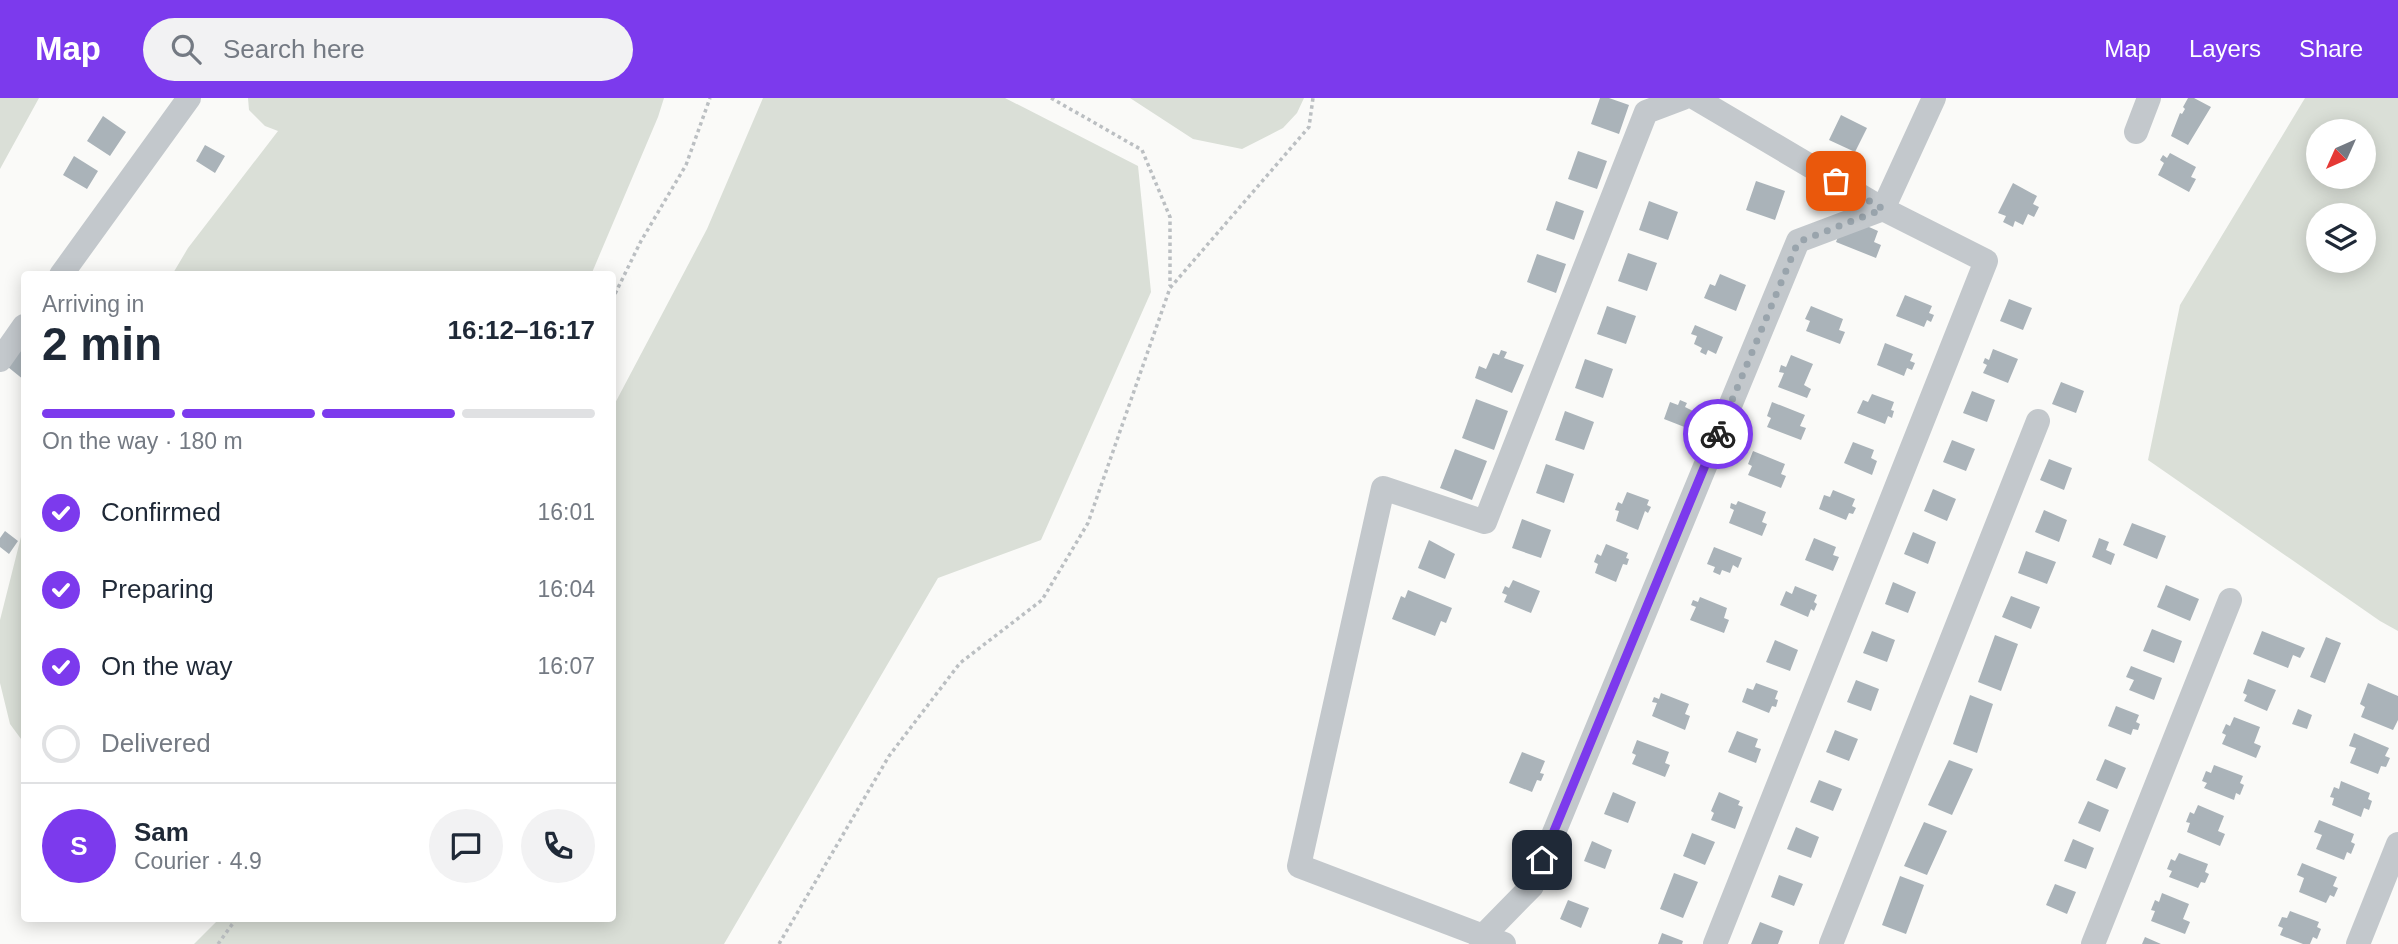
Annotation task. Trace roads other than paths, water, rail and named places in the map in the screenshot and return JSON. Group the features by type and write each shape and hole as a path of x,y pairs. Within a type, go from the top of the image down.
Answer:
{"street":[{"path":"64,271 189,98"},
{"path":"1683,98 1646,112 1485,522 1383,488 1299,866 1490,941 1532,886 1798,242 1883,209 1934,98"},
{"path":"1695,98 1883,209 1986,261 1714,944"},
{"path":"2136,132 2149,98"},
{"path":"0,360 21,330"},
{"path":"1831,944 2038,421"},
{"path":"2093,944 2230,600"},
{"path":"2358,944 2398,844"}]}
